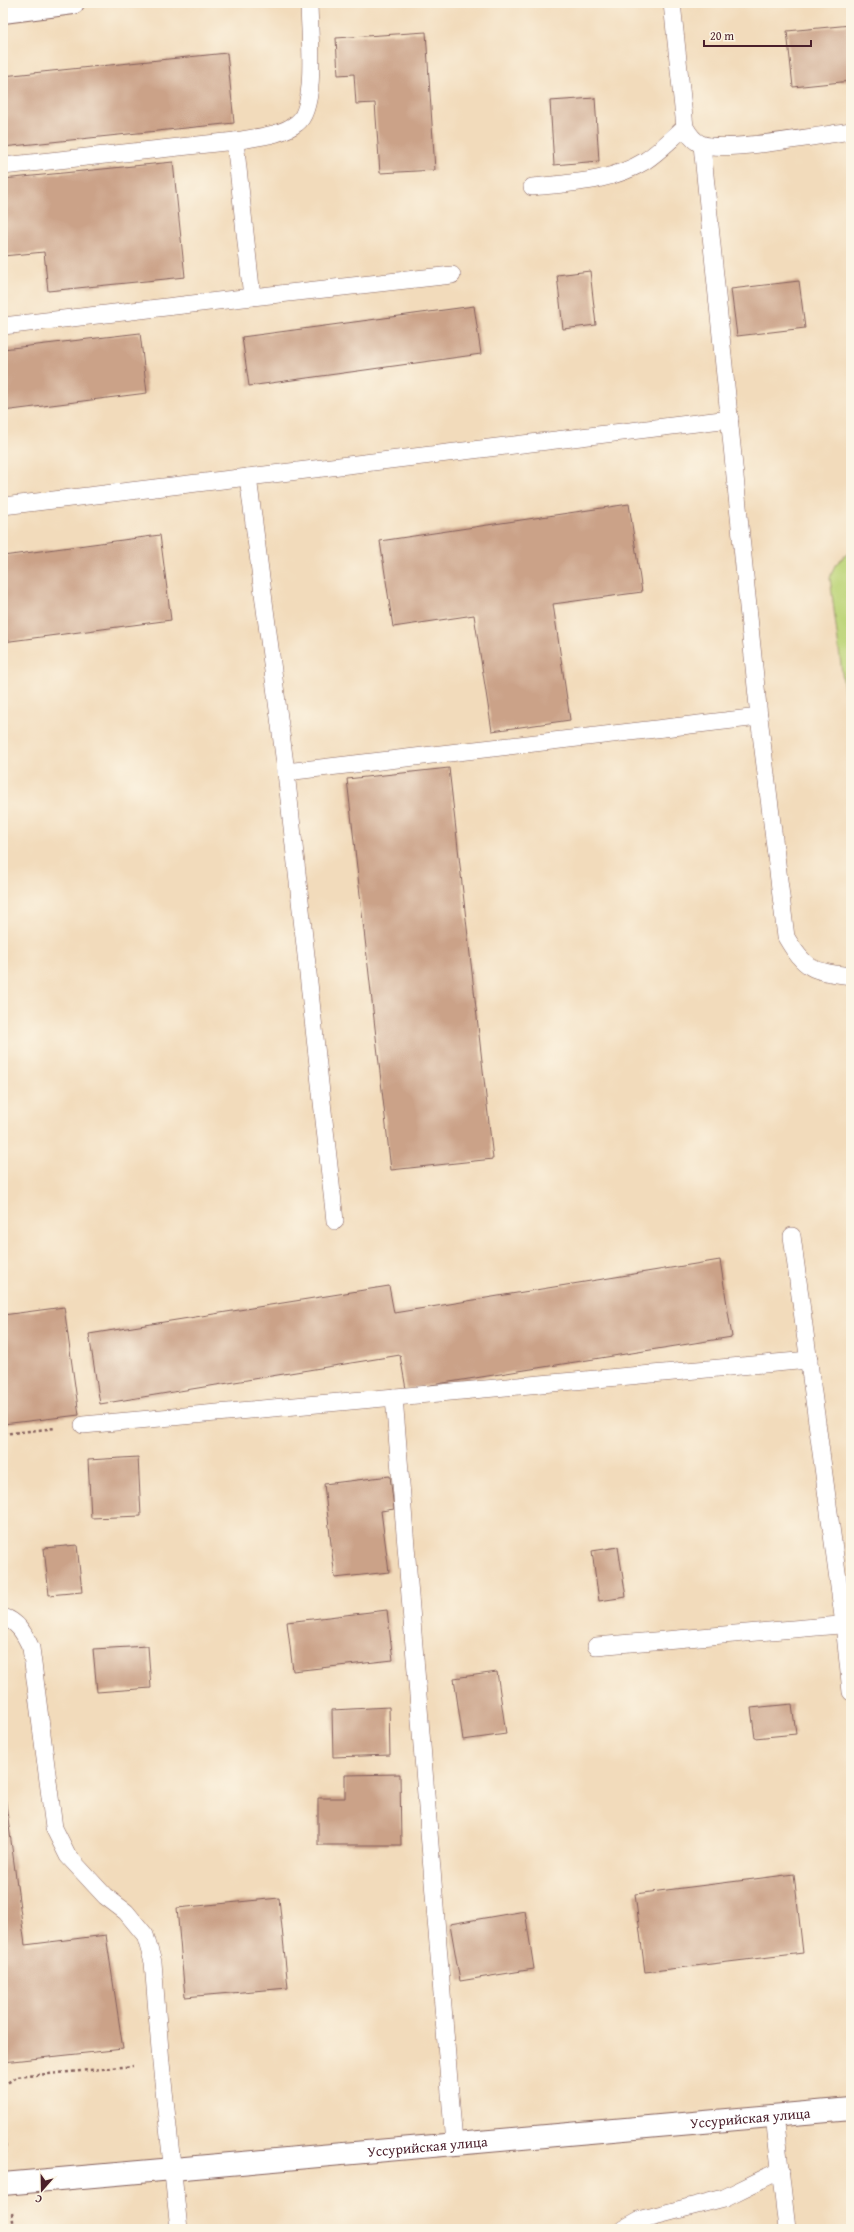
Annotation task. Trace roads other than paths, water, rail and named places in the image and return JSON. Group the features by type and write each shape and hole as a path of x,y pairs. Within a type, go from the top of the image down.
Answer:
{"street":[{"path":"3,12 61,4"},
{"name":"Уссурийская улица","path":"3,2184 851,2109"}],"lane":[{"path":"3,166 235,141 276,133 298,123 308,104 311,82 309,3"},
{"path":"672,3 685,127 692,138 702,145 724,147 851,131"},
{"path":"532,187 598,180 626,171 646,161 685,127"},
{"path":"235,141 252,297"},
{"path":"702,145 759,717 786,937 800,960 821,972 851,976"},
{"path":"3,326 452,275"},
{"path":"3,506 730,419"},
{"path":"248,477 286,772 335,1221"},
{"path":"286,772 759,717"},
{"path":"792,1236 848,1624 851,1692"},
{"path":"83,1424 809,1360"},
{"path":"394,1397 454,2143"},
{"path":"3,1617 17,1625 31,1648 54,1828 68,1856 105,1896 126,1912 145,1935 153,1962 161,2063 179,2229"},
{"path":"596,1646 848,1624"},
{"path":"774,2116 787,2229"},
{"path":"623,2229 639,2220 724,2198 781,2170"}]}
